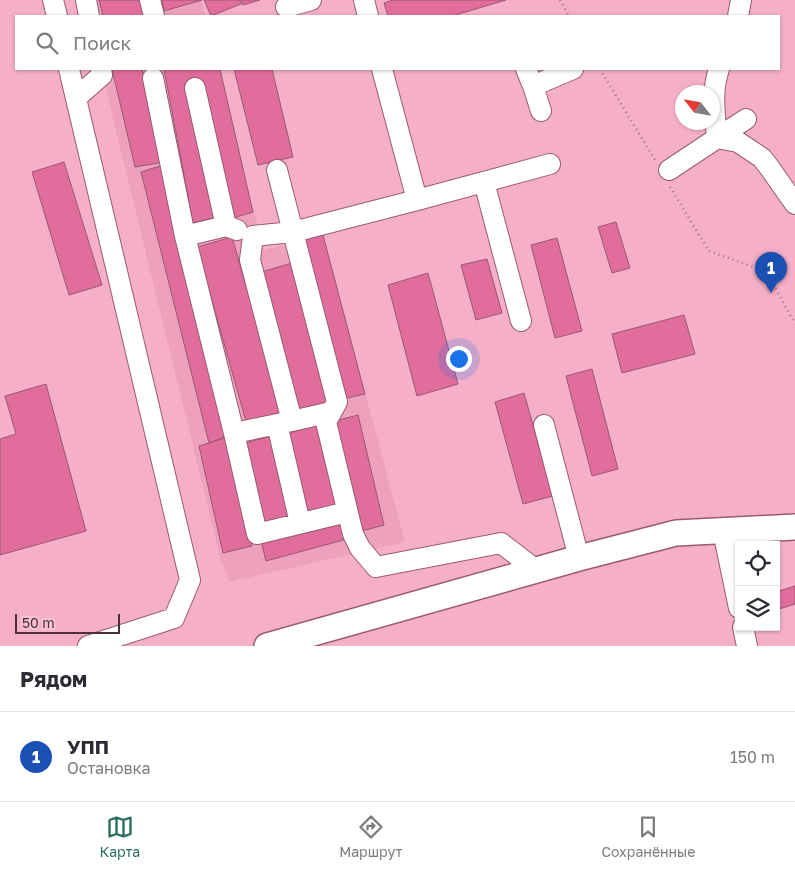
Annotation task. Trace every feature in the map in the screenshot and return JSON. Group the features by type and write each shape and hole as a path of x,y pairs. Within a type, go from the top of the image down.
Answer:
{"main road":[{"path":"267,646 579,558 676,533 795,528"}],"street":[{"path":"53,0 57,15"},
{"path":"86,0 89,15"},
{"path":"150,0 154,15"},
{"path":"286,7 311,0"},
{"path":"364,0 368,15"},
{"path":"738,15 741,0"},
{"path":"69,70 190,580 174,618 88,646"},
{"path":"76,98 102,75 101,70"},
{"path":"382,70 418,200"},
{"path":"541,111 529,77 568,70"},
{"path":"717,138 714,106 715,81 719,70"},
{"path":"153,78 185,236 257,534 347,512"},
{"path":"195,88 226,226"},
{"path":"669,170 746,119"},
{"path":"717,138 738,142 762,158 795,204"},
{"path":"185,236 226,226 253,236 293,232 550,164"},
{"path":"277,170 337,402 326,422 352,534 360,548 376,567 501,543 536,570"},
{"path":"484,182 521,321"},
{"path":"253,236 250,260 284,422 300,523"},
{"path":"234,433 331,412"},
{"path":"544,425 579,558"},
{"path":"723,531 735,589"},
{"path":"744,631 747,646"}],"path":[{"path":"560,0 568,15"},
{"path":"717,254 765,271 795,324"}],"shaded area":[{"path":"82,0 202,0 205,15 87,15"},
{"path":"101,70 217,70 226,111 264,250 323,235 405,542 229,582 220,557"}],"building":[{"path":"99,0 143,0 146,15 103,15"},
{"path":"162,0 202,0 164,11"},
{"path":"204,0 240,0 241,4 211,15"},
{"path":"241,0 260,0 243,5"},
{"path":"393,0 506,0 455,15 388,15 384,3"},
{"path":"112,70 142,70 165,162 135,167"},
{"path":"164,70 220,70 253,212 233,218 199,79 185,83 217,217 193,223"},
{"path":"234,70 272,70 293,157 258,165"},
{"path":"64,162 102,285 69,295 32,172"},
{"path":"166,164 230,435 209,443 141,172"},
{"path":"616,222 630,268 612,273 598,227"},
{"path":"323,235 365,394 343,399 300,241"},
{"path":"232,237 284,418 247,425 197,247"},
{"path":"557,238 582,331 555,338 531,245"},
{"path":"487,259 502,313 476,320 461,265"},
{"path":"292,263 331,405 297,414 258,273"},
{"path":"428,273 458,384 417,396 388,285"},
{"path":"684,315 695,354 622,373 612,334"},
{"path":"592,369 618,469 592,476 566,376"},
{"path":"46,384 86,531 0,555 0,439 16,434 5,396"},
{"path":"524,393 553,496 523,504 495,402"},
{"path":"358,415 384,525 362,531 335,421"},
{"path":"320,425 340,507 307,515 288,433"},
{"path":"275,435 295,520 261,528 241,444"},
{"path":"228,437 252,546 223,553 199,446"},
{"path":"343,522 347,539 266,561 261,541"},
{"path":"795,586 795,604 780,609 780,591"}],"place":[{"name":"УПП","path":"771,293"}]}
